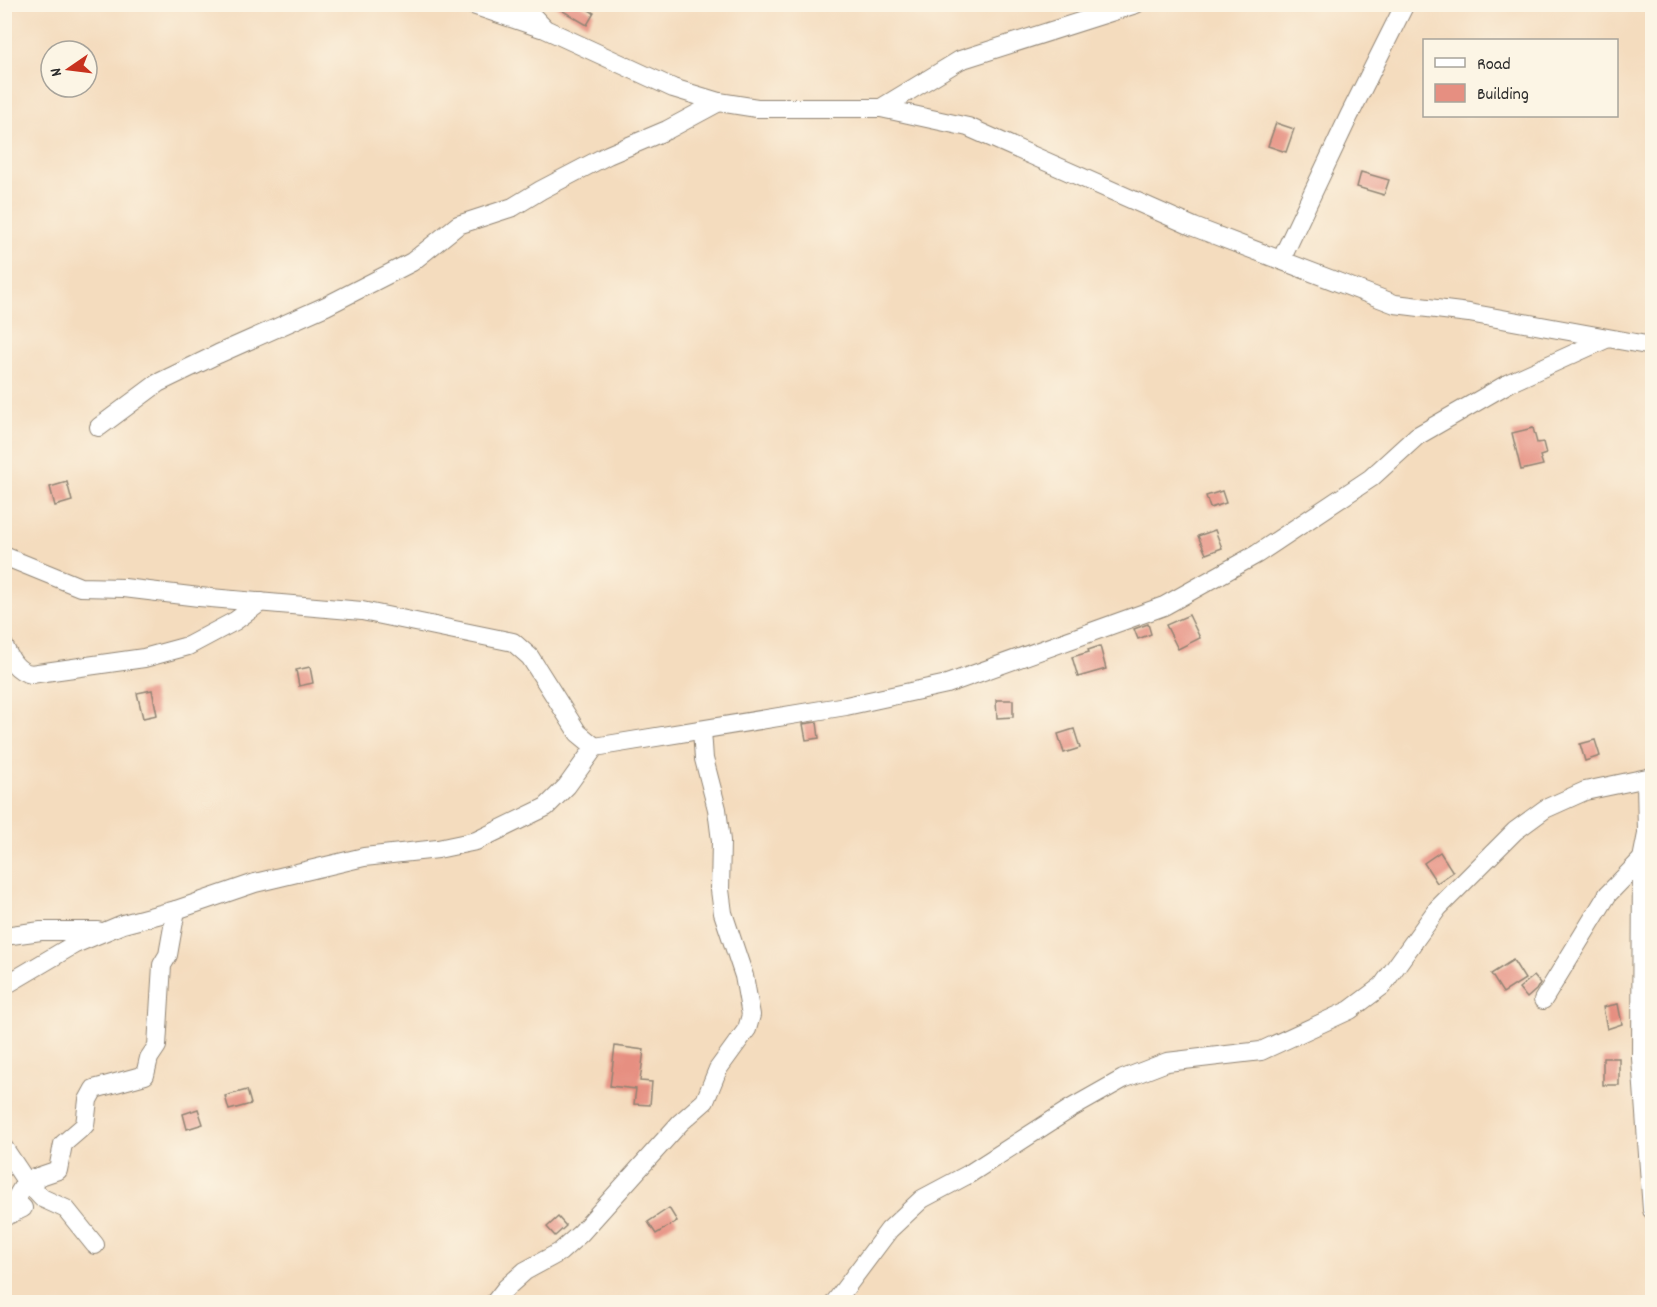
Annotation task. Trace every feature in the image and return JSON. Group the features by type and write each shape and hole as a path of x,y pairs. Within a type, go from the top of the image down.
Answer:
{"street":[{"path":"470,4 545,29 673,88 719,102 757,108 881,108 968,127 1194,227 1395,304 1469,314 1653,346"},
{"path":"520,4 545,29"},
{"path":"881,108 960,60 1136,4"},
{"path":"1281,260 1405,4"},
{"path":"99,427 158,383 326,306 412,262 458,225 513,207 608,155 667,130 719,102"},
{"path":"4,986 75,944 106,931 123,924 176,910 255,882 364,857 438,849 476,841 546,807 567,786 595,747 846,706 947,684 1164,606 1257,554 1371,478 1417,436 1509,383 1606,339"},
{"path":"4,556 80,587 124,588 362,611 513,642 530,657 578,733 595,747"},
{"path":"4,646 11,660 22,672 31,674 144,658 188,646 235,621 261,602"},
{"path":"495,1302 506,1288 525,1271 560,1252 581,1233 680,1123 705,1101 718,1069 747,1029 751,1015 744,976 723,913 720,890 721,841 717,809 704,759 702,730"},
{"path":"835,1302 889,1230 922,1199 969,1174 1070,1109 1123,1079 1167,1062 1261,1051 1350,1010 1382,986 1438,908 1515,831 1545,810 1585,791 1649,778 1641,1058 1653,1210"},
{"path":"1543,1000 1608,894 1647,859"},
{"path":"4,1217 22,1208 15,1200 26,1181 58,1170 63,1144 85,1125 88,1100 94,1089 145,1075 149,1058 158,1046 162,965 168,955 176,910"},
{"path":"4,936 41,931 106,931"},
{"path":"4,1148 26,1181 42,1198 66,1209 95,1245"}],"building":[{"path":"551,4 579,4 594,13 587,25"},
{"path":"1276,123 1294,129 1286,152 1268,146"},
{"path":"1361,172 1389,180 1384,195 1357,187"},
{"path":"1533,428 1537,443 1543,442 1546,454 1540,456 1543,465 1521,470 1512,433"},
{"path":"67,482 72,501 55,506 50,487"},
{"path":"1222,491 1226,503 1210,508 1206,496"},
{"path":"1215,530 1222,548 1206,554 1198,536"},
{"path":"1189,615 1200,638 1178,649 1166,625"},
{"path":"1148,624 1151,634 1138,639 1134,629"},
{"path":"1100,646 1106,669 1078,677 1072,657"},
{"path":"310,667 313,683 299,686 296,670"},
{"path":"152,690 157,715 143,718 137,693"},
{"path":"996,700 1013,700 1013,717 997,718"},
{"path":"817,722 819,738 806,740 803,724"},
{"path":"1074,729 1080,748 1064,753 1058,734"},
{"path":"1595,740 1600,756 1585,761 1580,744"},
{"path":"1440,852 1453,872 1437,883 1424,863"},
{"path":"1513,960 1525,979 1503,993 1491,974"},
{"path":"1534,976 1540,983 1527,998 1519,988"},
{"path":"1618,1004 1622,1024 1607,1029 1603,1007"},
{"path":"615,1046 644,1050 640,1081 652,1082 650,1105 634,1104 636,1089 610,1086"},
{"path":"1603,1058 1619,1058 1619,1085 1603,1085"},
{"path":"247,1090 251,1104 229,1110 225,1096"},
{"path":"198,1109 203,1124 187,1129 183,1114"},
{"path":"669,1208 677,1221 656,1234 648,1222"},
{"path":"558,1217 566,1226 555,1236 547,1227"}]}
